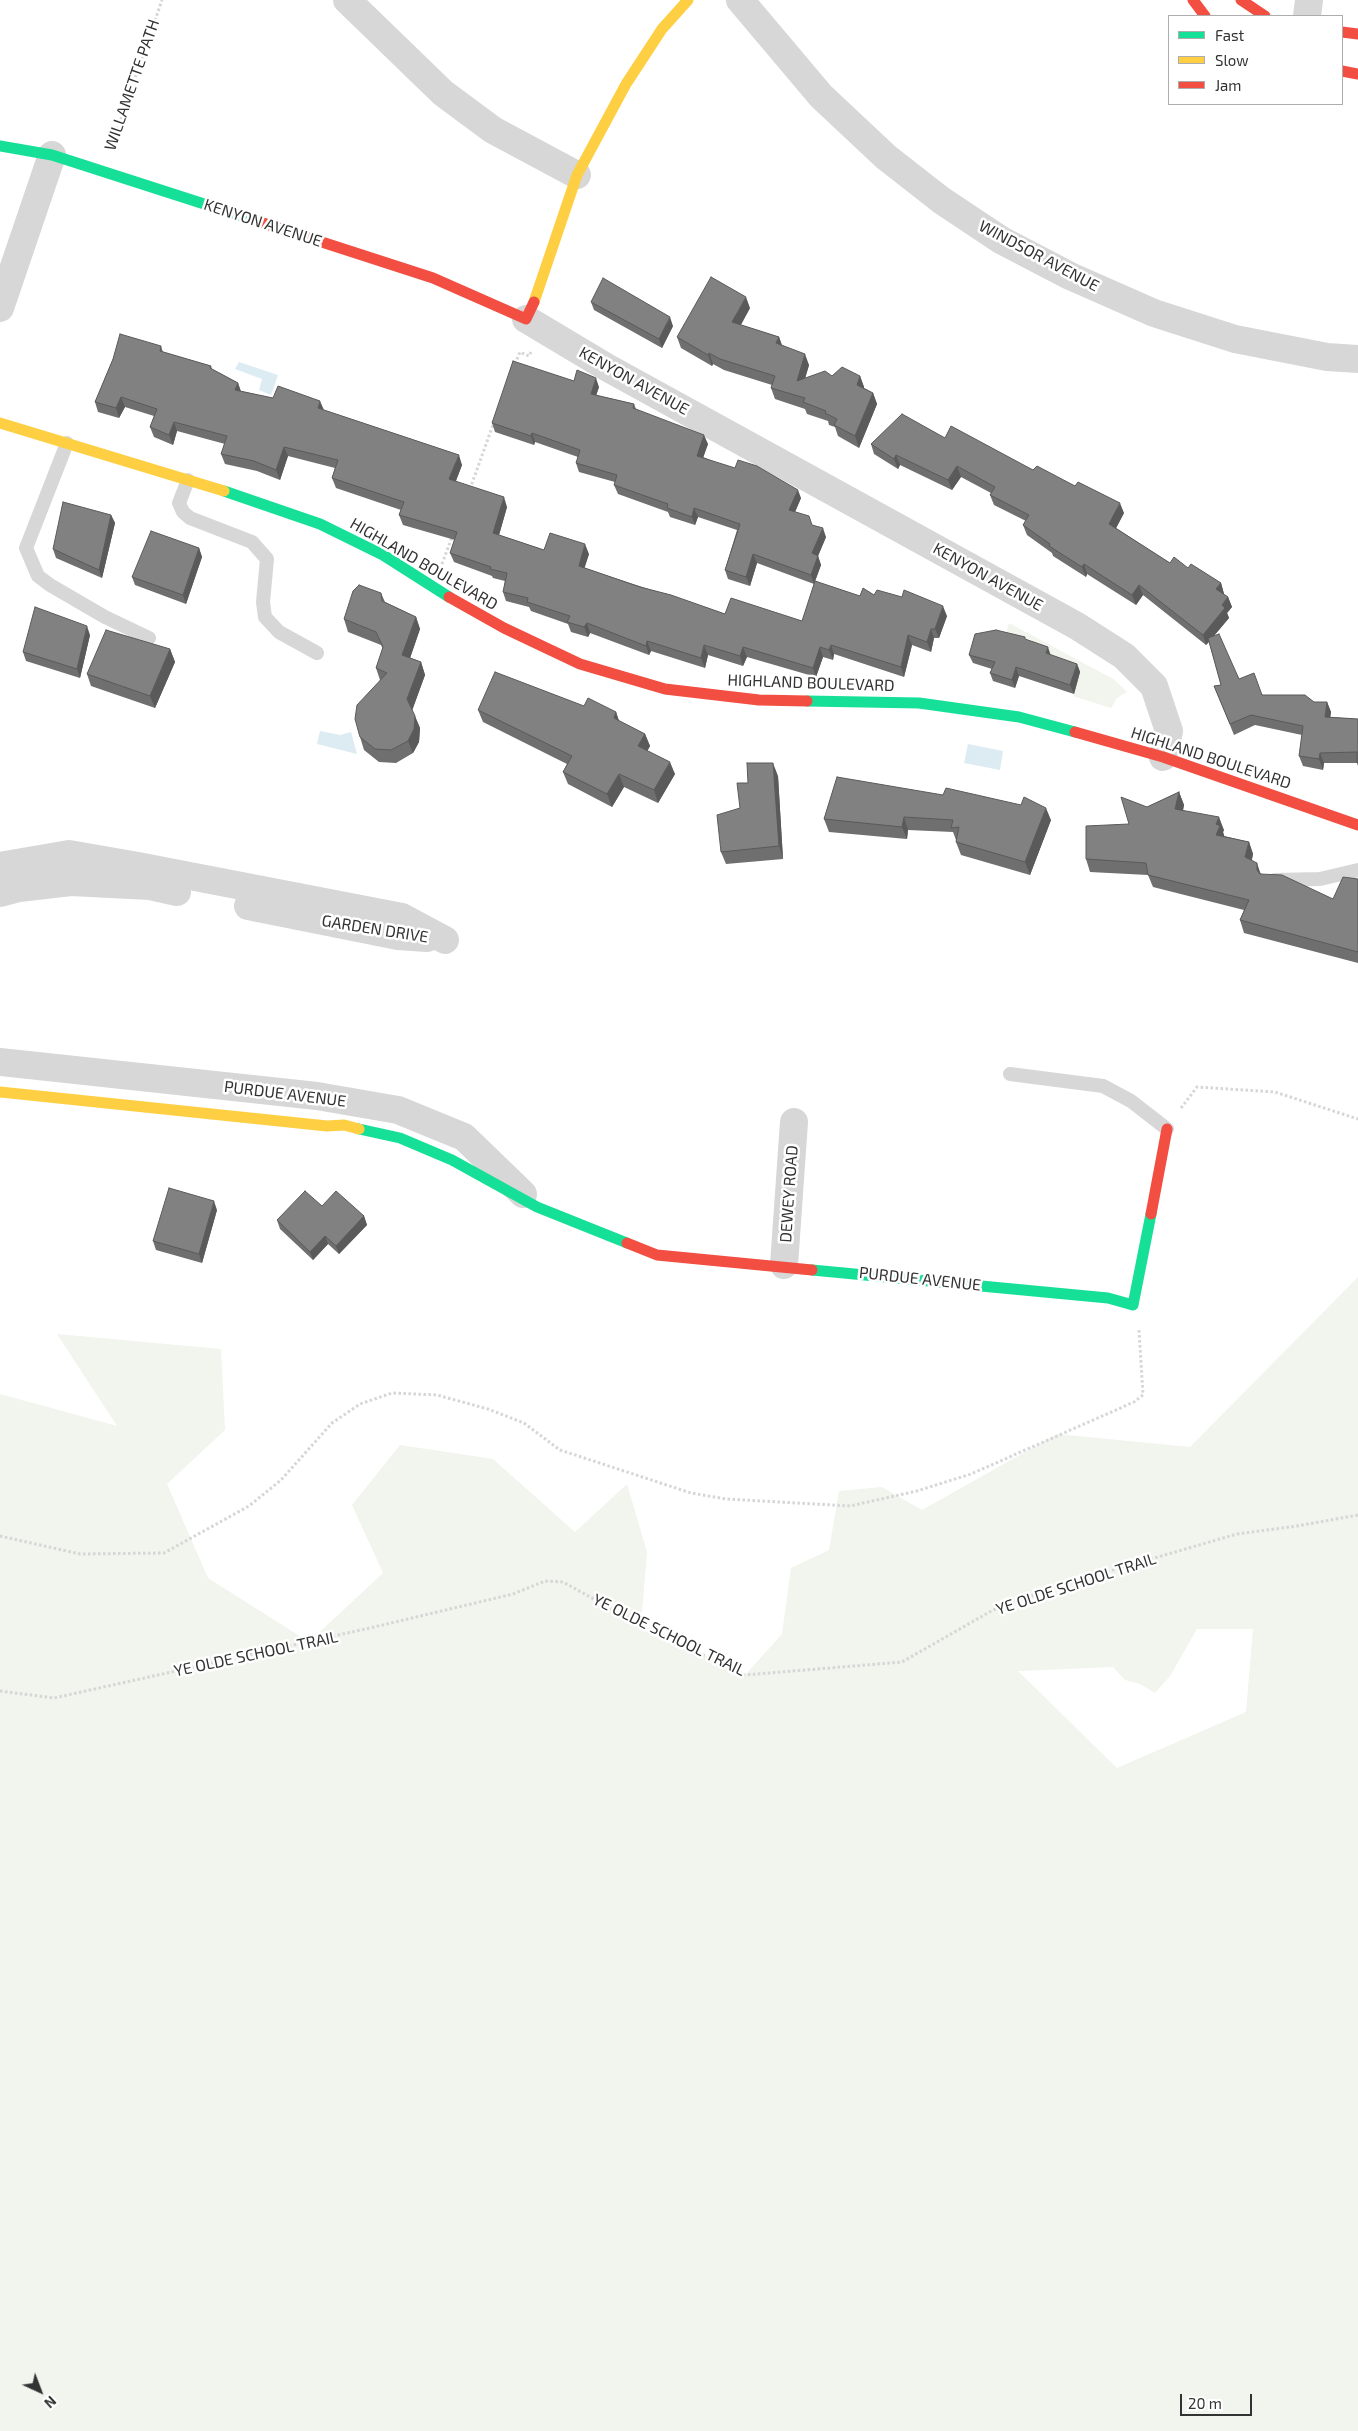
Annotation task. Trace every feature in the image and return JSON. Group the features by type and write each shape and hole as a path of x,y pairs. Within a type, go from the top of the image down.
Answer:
{"street":[{"path":"347,0 443,93 492,130 577,176"},
{"path":"534,324 537,297 577,176 626,84 662,29 688,0"},
{"name":"WINDSOR AVENUE","path":"740,0 821,96 872,143 941,200 1000,240 1070,276 1163,316 1235,339 1327,357 1358,360"},
{"path":"1193,0 1204,15"},
{"path":"1241,0 1264,15"},
{"path":"1307,15 1309,0"},
{"path":"1343,32 1358,34"},
{"path":"1343,71 1358,74"},
{"name":"KENYON AVENUE","path":"0,146 7,145 52,155 103,170 433,278 534,324 608,368 1077,626 1124,656 1154,686 1169,732 1163,757"},
{"path":"0,308 52,155"},
{"name":"HIGHLAND BOULEVARD","path":"0,423 188,480 320,524 383,555 433,588 504,628 580,664 666,689 759,700 919,703 1010,715 1163,757 1358,825"},
{"name":"GARDEN DRIVE","path":"0,866 68,854 402,917 446,940 398,936 150,886 71,882 19,888 0,893"},
{"name":"PURDUE AVENUE","path":"0,1062 317,1096 398,1110 464,1137 537,1207"},
{"name":"PURDUE AVENUE","path":"0,1092 327,1126 344,1125 400,1138 452,1160 537,1207 657,1255 1108,1298 1133,1305"},
{"name":"DEWEY ROAD","path":"784,1266 794,1122"},
{"path":"1133,1305 1166,1129"}],"lane":[{"path":"68,443 26,548 38,576 50,585 106,618 149,638"},
{"path":"188,480 179,503 183,512 190,518 252,542 268,559 263,602 265,617 279,632 317,652"},
{"path":"1269,879 1320,879 1358,870"},
{"path":"1010,1074 1103,1086 1131,1100 1166,1129"}],"path":[{"name":"WILLAMETTE PATH","path":"103,170 162,0"},
{"path":"513,370 520,352 529,356 534,324"},
{"path":"467,497 497,415"},
{"path":"433,588 453,533"},
{"path":"1166,1129 1197,1086 1275,1092 1358,1119"},
{"path":"0,1536 80,1554 164,1553 249,1506 281,1480 332,1423 360,1404 392,1393 437,1395 488,1409 524,1423 560,1450 691,1493 726,1499 850,1506 917,1491 971,1474 1134,1402 1144,1395 1140,1338 1133,1305"},
{"name":"YE OLDE SCHOOL TRAIL","path":"0,1691 54,1698 370,1628 513,1594 545,1581 563,1582 641,1625 745,1675 902,1662 993,1610 1065,1584 1237,1534 1358,1515"}],"shaded area":[{"path":"239,362 278,375 271,395 259,390 262,379 235,369"},
{"path":"1009,623 1115,680 1127,692 1117,698 1111,708 1073,696 1080,672 1063,660 1030,646 1032,640 1006,633"},
{"path":"320,731 340,735 351,732 357,754 317,744"},
{"path":"968,744 1003,751 1000,770 964,763"},
{"path":"1358,1277 1358,2431 0,2431 0,1394 117,1426 57,1334 221,1349 225,1430 167,1484 208,1578 309,1642 383,1573 352,1505 400,1445 493,1459 575,1532 627,1484 647,1552 641,1625 745,1675 782,1634 791,1568 829,1550 839,1491 882,1487 922,1510 1057,1434 1190,1447","holes":["1197,1629 1253,1629 1246,1712 1117,1768 1018,1671 1113,1667 1125,1680 1140,1684 1155,1693 1170,1676"]}],"building":[{"path":"711,277 746,297 732,322 779,337 776,343 805,354 797,381 825,371 832,376 842,367 860,376 857,385 873,393 855,436 834,425 837,419 825,413 826,411 803,402 805,398 771,388 775,376 720,359 709,353 708,355 677,337"},
{"path":"603,278 670,317 659,339 591,302"},
{"path":"120,334 161,346 160,351 211,366 210,368 238,383 235,390 273,398 278,386 320,401 318,408 459,455 449,479 504,497 493,533 544,550 550,533 585,544 579,566 640,587 671,595 725,614 731,598 802,621 815,581 860,596 863,588 874,595 877,590 902,597 904,590 943,606 935,629 931,629 927,642 908,635 901,667 831,645 829,650 820,647 813,668 743,647 740,656 704,645 701,658 647,641 646,646 587,623 584,627 567,622 570,616 527,602 528,598 503,592 507,573 490,569 491,567 450,553 457,532 399,515 404,502 332,478 338,460 284,447 276,470 254,461 221,454 227,436 174,422 169,435 150,427 157,409 121,397 116,408 95,402 113,359"},
{"path":"513,361 574,381 577,370 596,378 591,394 634,404 633,408 704,435 697,456 735,468 738,460 757,466 798,490 789,510 809,516 812,525 823,528 812,553 818,556 811,575 753,554 746,577 725,570 740,524 694,508 692,517 667,508 668,504 614,485 617,475 576,463 580,450 532,433 531,436 492,423"},
{"path":"902,414 945,438 951,426 1033,470 1037,466 1075,486 1078,482 1120,503 1109,524 1170,563 1174,557 1188,568 1191,564 1221,583 1216,589 1228,597 1222,605 1225,608 1203,635 1139,585 1132,595 1084,564 1082,567 1049,546 1050,544 1023,525 1029,515 990,495 995,487 957,466 948,480 896,455 894,459 871,444"},
{"path":"63,502 111,515 99,570 53,549"},
{"path":"151,531 199,548 183,595 132,577"},
{"path":"359,585 381,593 382,601 416,617 402,655 421,662 407,699 415,716 414,729 408,741 391,750 375,749 360,737 355,719 357,705 387,673 376,668 383,647 376,632 344,619 353,591"},
{"path":"35,607 87,626 77,669 23,652"},
{"path":"106,630 170,649 150,696 87,674"},
{"path":"996,630 1025,637 1025,639 1048,647 1046,653 1077,664 1070,685 1016,667 1012,680 990,673 995,662 969,655 975,634"},
{"path":"1219,634 1239,679 1254,673 1262,695 1305,695 1314,702 1327,702 1325,717 1358,719 1358,763 1357,752 1320,753 1319,759 1299,756 1303,726 1251,715 1230,724 1214,686 1221,685 1208,638"},
{"path":"495,672 584,706 588,698 616,712 614,718 645,734 638,746 670,762 654,790 619,774 607,794 563,772 572,756 478,710"},
{"path":"747,763 773,763 779,846 721,852 717,815 740,808 737,783 748,783"},
{"path":"837,777 943,795 946,788 1021,805 1024,797 1046,808 1025,862 956,842 959,827 951,828 953,820 904,817 902,827 824,819"},
{"path":"1179,792 1175,809 1219,817 1216,824 1220,826 1216,835 1249,842 1245,857 1257,863 1257,870 1260,874 1282,875 1333,899 1343,877 1358,879 1358,952 1240,920 1249,900 1148,875 1146,863 1086,859 1086,826 1129,824 1121,797 1147,807"},
{"path":"169,1188 214,1201 199,1254 153,1241"},
{"path":"305,1191 322,1206 336,1191 364,1216 336,1246 325,1236 310,1252 277,1220"}],"traffic: fast":[{"path":"0,146 52,155 260,222"},
{"path":"224,491 320,524 383,555 449,597"},
{"path":"807,701 919,703 1019,717 1075,732"},
{"path":"359,1129 400,1138 452,1160 537,1207 627,1243"},
{"path":"812,1270 1108,1298 1133,1305 1151,1214"}],"traffic: slow":[{"path":"534,302 577,175 626,84 662,29 688,0"},
{"path":"0,423 224,491"},
{"path":"0,1092 327,1126 344,1125 359,1129"}],"traffic: jam":[{"path":"1193,0 1204,15"},
{"path":"1241,0 1264,15"},
{"path":"1343,32 1358,34"},
{"path":"1343,71 1358,74"},
{"path":"260,222 433,278 526,319 534,302"},
{"path":"449,597 504,628 580,664 665,689 759,700 807,701"},
{"path":"1075,732 1163,757 1358,825"},
{"path":"1151,1214 1167,1129"},
{"path":"627,1243 657,1255 812,1270"}]}
